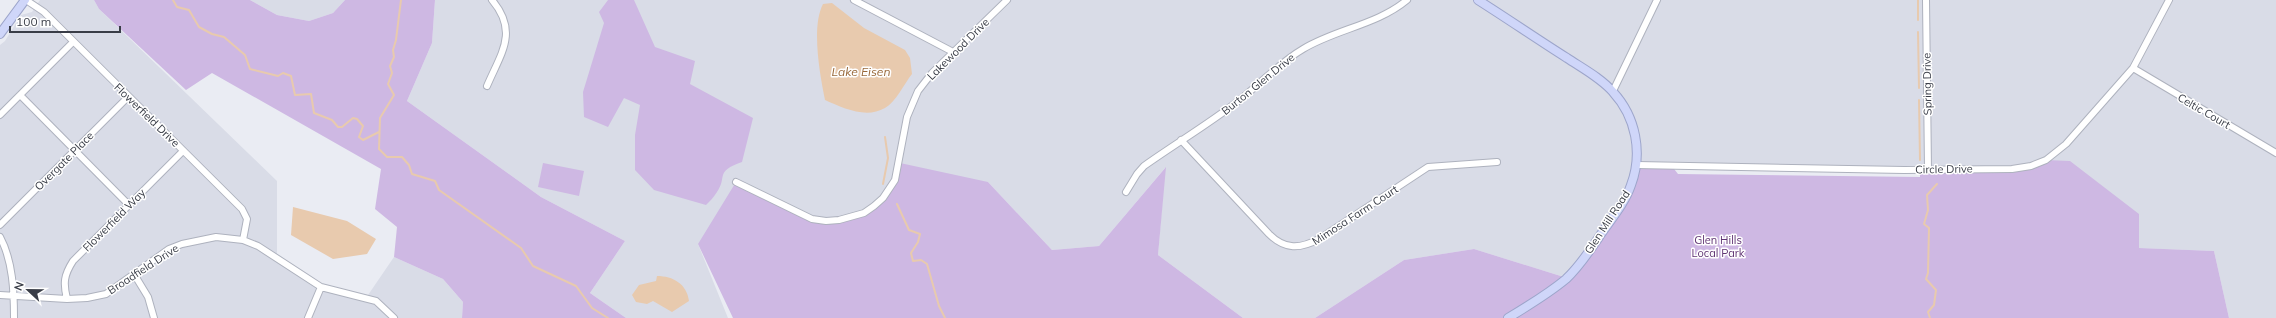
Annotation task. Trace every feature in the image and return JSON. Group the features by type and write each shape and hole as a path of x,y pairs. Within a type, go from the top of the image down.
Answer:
{"main road":[{"path":"0,34 26,0"},
{"name":"Glen Mill Road","path":"1478,0 1586,70 1612,91 1625,107 1633,125 1637,144 1636,165 1631,185 1622,204 1584,258 1566,278 1538,300 1508,318"}],"street":[{"name":"Flowerfield Drive","path":"26,0 44,12 246,215 246,229 243,240"},
{"path":"487,86 503,48 508,30 506,19 492,0"},
{"path":"854,0 953,52"},
{"name":"Lakewood Drive","path":"736,182 812,219 826,222 864,213 883,198 895,180 907,117 918,91 932,73 1007,0"},
{"name":"Burton Glen Drive","path":"1126,192 1136,174 1144,166 1216,118 1303,48 1330,35 1375,20 1396,9 1407,0"},
{"path":"1612,91 1658,0"},
{"name":"Spring Drive","path":"1926,0 1928,169"},
{"name":"Circle Drive","path":"1636,165 1928,169 2012,169 2031,166 2046,160 2066,144 2133,68 2169,0"},
{"path":"0,115 73,42"},
{"name":"Celtic Court","path":"2133,68 2276,153"},
{"path":"20,96 128,205"},
{"name":"Overgate Place","path":"0,225 128,97"},
{"name":"Mimosa Farm Court","path":"1182,140 1273,238 1293,248 1309,244 1319,239 1428,167 1497,162"},
{"name":"Flowerfield Way","path":"67,299 63,285 66,273 73,261 183,150"},
{"path":"0,237 9,264 14,295 14,318"},
{"name":"Broadfield Drive","path":"0,296 14,295 67,299 87,298 106,294 169,249 182,244 216,237 243,240 276,257 298,274 321,287 376,301 394,318"},
{"path":"134,274 148,298 154,318"},
{"path":"308,318 321,287"}],"shaded area":[{"path":"40,0 94,0 99,9 277,181 277,257 321,287 366,298 394,257 443,279 463,302 462,318 0,318 0,45 5,41 21,15 32,12"},
{"path":"250,0 345,0 333,13 309,21 277,15"},
{"path":"435,0 2276,0 2276,318 2229,318 2214,251 2138,248 2012,169 1637,165 1631,185 1567,278 1474,249 1404,260 1315,318 1243,318 1158,255 1165,168 1099,246 1052,250 988,182 883,198 864,213 698,244 728,318 626,318 590,293 625,241 541,197 407,101 432,43"}],"green space":[{"path":"94,0 250,0 277,15 309,21 333,13 345,0 435,0 432,43 407,101 541,197 625,241 590,293 626,318 462,318 463,302 443,279 394,257 397,227 375,209 381,169 212,73 186,90 99,9"},
{"path":"608,0 634,0 655,47 695,61 690,84 753,118 742,162 725,172 715,196 706,205 654,190 635,170 635,135 640,105 624,98 608,127 584,117 583,92 604,23 599,12"},
{"name":"Glen Hills Local Park","path":"2046,160 2070,161 2139,214 2139,248 2214,251 2229,318 1315,318 1404,260 1474,249 1567,278 1622,204 1637,165 1671,165 1678,174 1920,177 1920,169 2012,169"},
{"path":"543,163 584,171 579,196 538,187"},
{"path":"900,163 988,182 1052,250 1099,246 1166,167 1158,255 1243,318 733,318 698,244 736,182 812,219 826,221 864,213 883,198"}],"water":[{"name":"Lake Eisen","path":"832,3 864,28 905,50 910,58 912,74 896,97 885,108 870,113 862,112 847,109 825,100 817,38 819,14 823,4"},
{"path":"293,207 347,221 376,239 367,254 333,259 291,235"},
{"path":"657,276 674,279 678,282 688,295 689,301 672,312 653,301 647,304 636,302 632,295 639,285 656,281"}],"waterway":[{"path":"173,0 177,7 189,10 199,27 212,34 224,37 245,55 250,69 278,76 283,73 291,76 295,95 311,94 314,113 332,120 338,127 342,127 353,118 357,119 363,126 359,137 363,140 379,132"},
{"path":"401,0 396,40 393,50 394,57 390,66 392,73 388,84 394,95 380,118 379,149 387,157 402,157 409,165 412,174 435,181 439,190 521,248 533,266 576,286 592,308 608,318"},
{"path":"1918,0 1918,20"},
{"path":"1918,32 1919,88"},
{"path":"1919,100 1920,160"},
{"path":"883,184 888,158 885,137"},
{"path":"1930,318 1928,312 1934,305 1936,290 1926,279 1928,273 1929,228 1924,224 1928,210 1927,195 1937,184"},
{"path":"897,204 909,230 920,234 918,242 911,253 913,261 921,260 927,264 939,306 945,318"}]}
